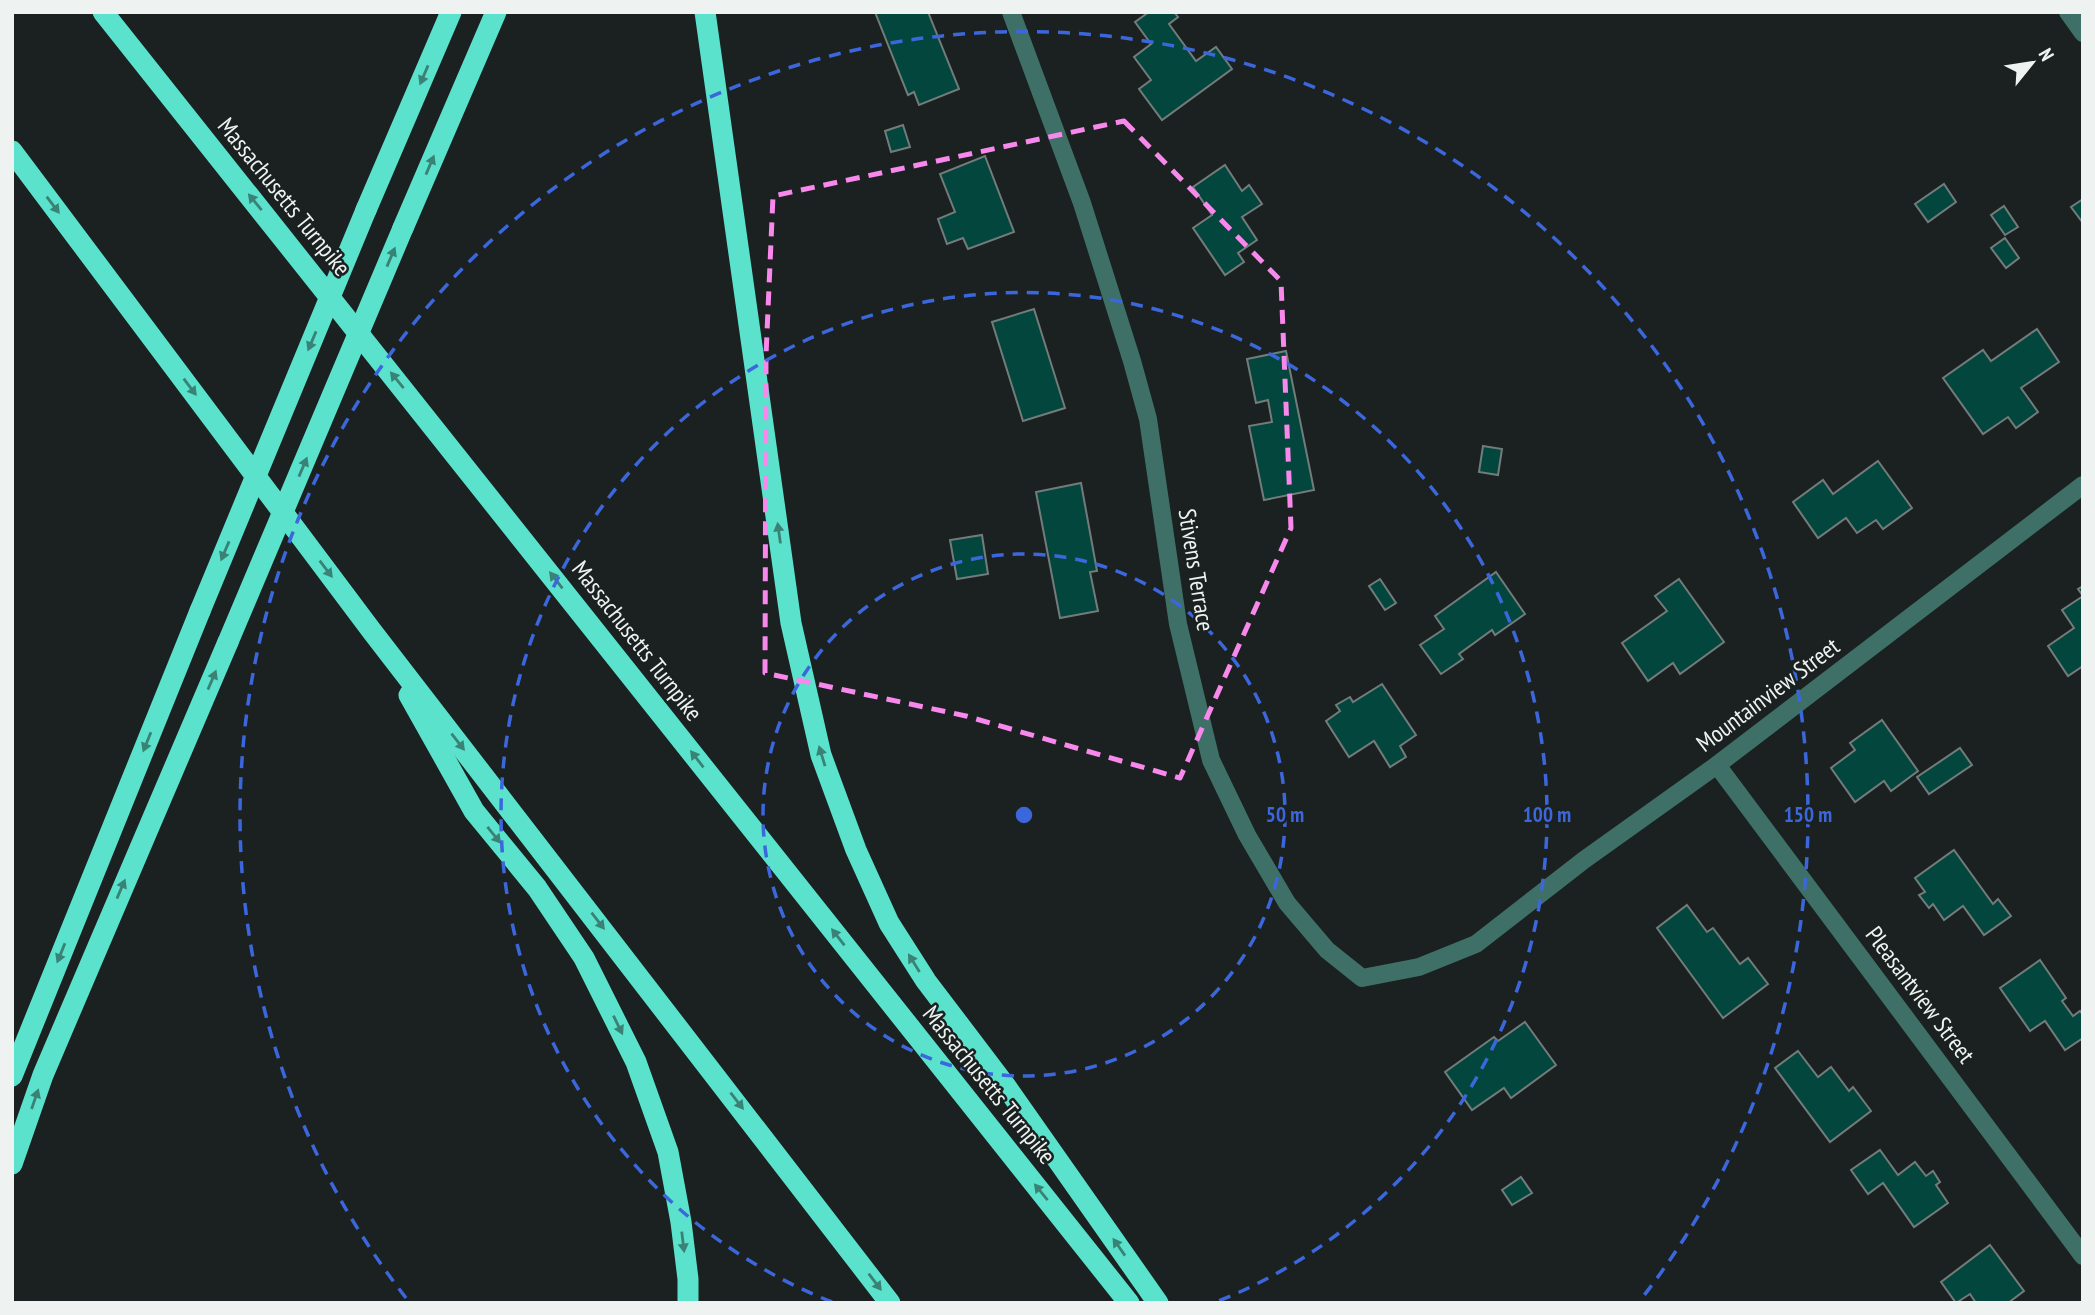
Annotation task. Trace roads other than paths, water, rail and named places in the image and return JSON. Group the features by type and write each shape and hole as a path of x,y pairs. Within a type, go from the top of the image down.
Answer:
{"highway":[{"name":"Massachusetts Turnpike","path":"103,12 1129,1303"},
{"path":"12,1076 200,611 451,12"},
{"path":"12,1164 43,1075 496,12"},
{"path":"705,12 791,623 821,755 856,850 889,923 926,981 1005,1085 1158,1303"},
{"path":"12,151 371,630 890,1303"},
{"path":"371,630 474,811 537,888 584,958 636,1062 668,1152 681,1222 688,1303"}],"street":[{"name":"Stivens Terrace","path":"1011,12 1082,203 1132,361 1148,419 1178,625 1192,687 1211,760 1247,835 1287,903 1327,950 1363,978 1419,967 1481,940"},
{"path":"2068,12 2083,33"},
{"name":"Mountainview Street","path":"1481,940 1584,860 1717,765 2083,485"},
{"name":"Pleasantview Street","path":"1717,765 2083,1256"}]}
